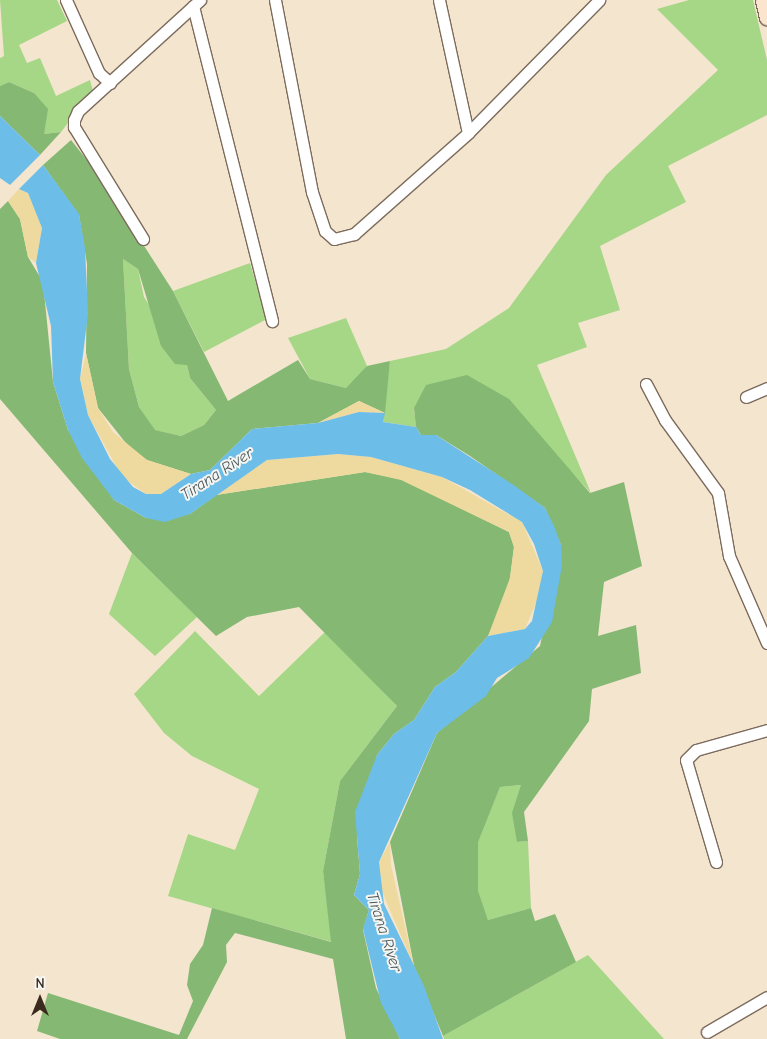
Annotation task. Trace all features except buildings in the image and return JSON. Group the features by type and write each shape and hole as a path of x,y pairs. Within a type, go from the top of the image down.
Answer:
{"street":[{"path":"66,0 99,74 110,83"},
{"path":"275,0 312,192 329,236 354,234 468,134 599,0"},
{"path":"439,0 468,134"},
{"path":"763,0 767,18"},
{"path":"143,239 74,127 78,111 196,3 272,321"},
{"path":"646,384 665,420 718,493 729,556 767,643"},
{"path":"746,397 767,388"},
{"path":"716,862 686,760 696,750 767,730"},
{"path":"707,1032 767,997"}],"green space":[{"path":"0,0 57,0 67,21 19,45 27,63 40,58 56,96 90,80 93,91 61,132 44,134 42,106 34,93 9,82 0,86 0,58 4,56"},
{"path":"689,0 753,0 767,60 767,115 668,166 686,202 600,246 620,310 578,323 587,347 537,365 591,493 551,450 414,408 416,427 383,422 390,361 446,349 509,308 606,175 718,70 657,9"},
{"path":"9,82 34,93 48,109 44,134 61,132 40,155 0,116 0,86"},
{"path":"71,140 98,174 173,291 228,401 298,360 310,379 346,388 367,366 390,361 385,413 359,401 318,423 252,429 210,470 191,474 147,460 129,447 98,408 86,353 87,264 79,215 43,165","holes":["123,259 138,269 161,346 175,364 187,365 190,378 216,410 204,425 181,436 155,430 139,407 129,369"]},
{"path":"8,201 20,219 28,257 43,282 53,382 68,430 114,500 146,518 190,514 216,495 365,472 401,479 509,532 514,547 510,578 499,615 488,636 456,672 435,687 414,720 394,734 377,755 357,837 360,874 354,895 369,910 363,930 376,988 400,1039 346,1039 333,959 235,933 226,945 227,962 187,1039 60,1039 37,1031 48,993 179,1035 193,1001 187,985 190,964 203,945 212,908 331,942 323,871 340,781 397,706 299,607 247,617 216,636 132,553 0,399 0,209"},
{"path":"123,259 138,269 144,297 187,365 190,378 216,410 204,425 181,436 154,430 139,407 129,369"},
{"path":"250,263 267,319 204,352 173,291"},
{"path":"346,318 367,366 363,373 346,388 310,379 288,338"},
{"path":"467,375 509,399 590,493 624,482 642,566 604,582 598,636 636,625 641,673 592,689 589,721 524,812 528,841 517,842 512,813 521,785 500,787 478,842 478,891 488,920 531,908 535,921 555,914 576,962 443,1036 414,966 390,842 437,733 540,646 561,545 545,508 470,456 436,435 421,435 416,427 414,408 426,385"},
{"path":"132,553 197,617 155,656 109,614"},
{"path":"195,631 259,696 325,632 397,706 340,781 323,871 332,942 168,896 188,834 235,850 259,789 192,756 164,733 134,694"},
{"path":"522,785 517,842 528,841 531,908 488,920 477,891 477,842 500,787"},
{"path":"588,955 664,1039 444,1039 443,1036"}],"sand":[{"path":"19,189 28,193 42,228 36,263 28,257 20,219 8,201"},
{"path":"86,353 98,408 113,432 147,460 191,474 161,494 146,494 122,477 88,415 80,379"},
{"path":"359,401 385,413 359,412 318,423"},
{"path":"338,454 371,457 442,477 522,522 543,571 541,591 525,629 488,636 510,578 514,547 509,532 401,480 365,472 216,495 267,460"},
{"path":"390,842 391,865 414,966 380,887 379,862"}],"water":[{"path":"0,116 40,155 10,185 0,178"},
{"name":"Tirana River","path":"43,165 79,214 85,248 88,314 80,379 88,415 110,459 133,487 146,494 161,494 191,474 210,470 252,429 318,423 359,412 385,413 383,422 416,427 421,435 436,435 515,486 545,508 554,526 561,545 562,565 552,622 529,658 497,678 486,696 437,733 379,862 384,904 424,986 443,1039 400,1039 381,1003 363,929 369,910 354,895 360,874 355,812 377,755 394,734 414,720 435,687 456,672 488,636 525,629 532,621 543,571 534,544 522,522 470,490 442,477 371,457 338,454 267,460 190,514 165,522 146,518 114,500 82,458 68,430 53,382 51,326 36,263 42,228 28,193 19,189"}]}
